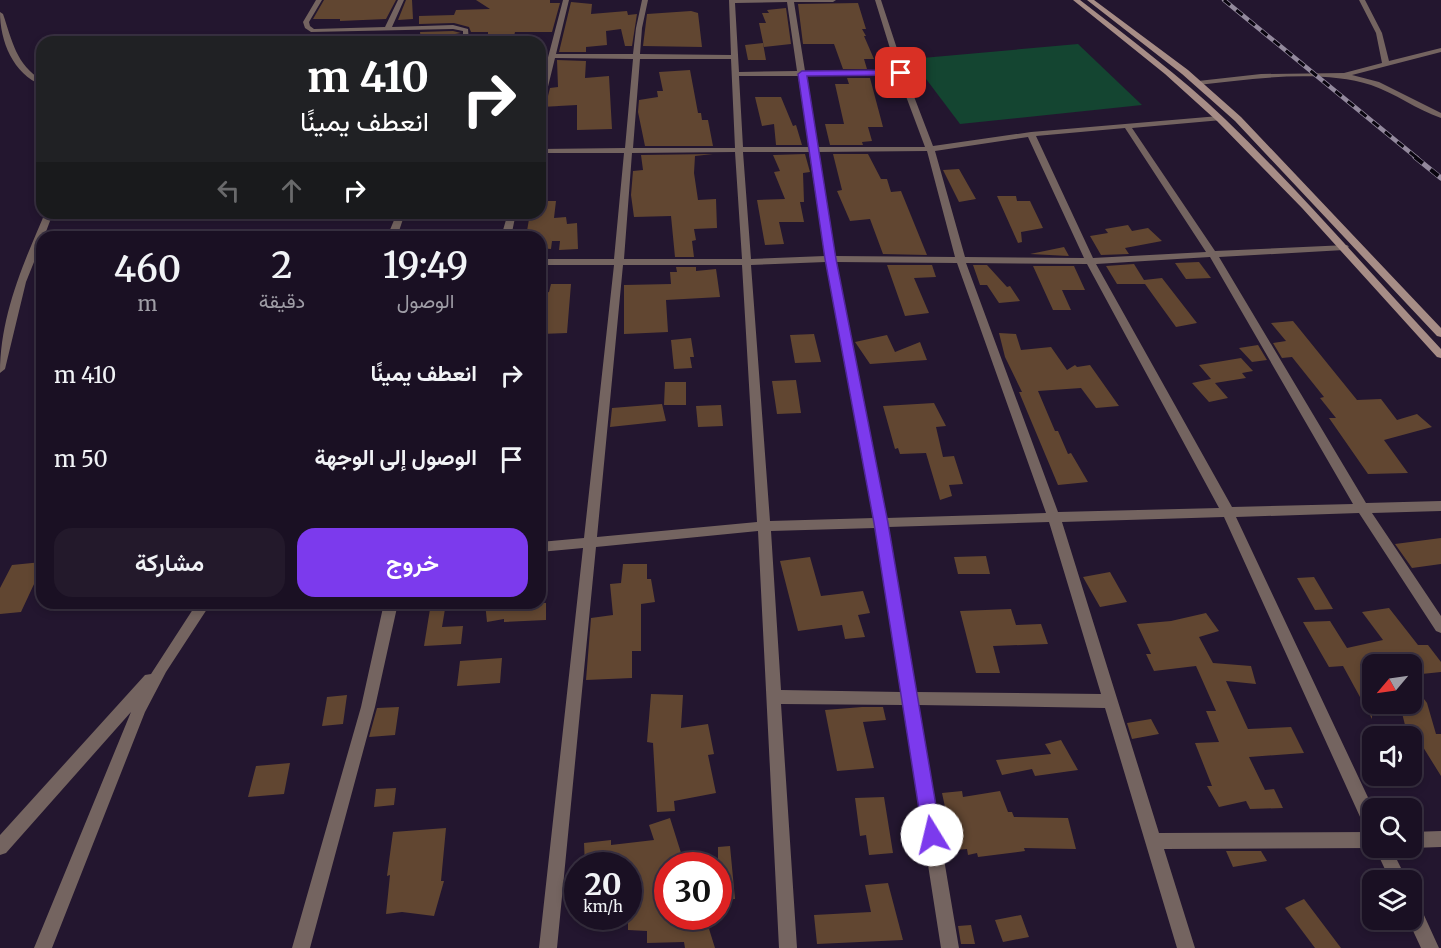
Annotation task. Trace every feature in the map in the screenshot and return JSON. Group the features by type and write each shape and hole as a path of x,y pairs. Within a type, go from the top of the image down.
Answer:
{"street":[{"path":"319,0 306,22 307,27 314,30 453,27 466,30 466,36"},
{"path":"388,28 401,0"},
{"path":"546,80 566,0"},
{"path":"548,948 619,262 639,28 645,0"},
{"path":"788,948 732,0 833,0"},
{"path":"878,0 901,73 930,148 961,261 1054,518 1186,948"},
{"path":"1076,0 1136,46 1219,118 1344,248 1441,355"},
{"path":"1090,0 1198,83 1238,119 1441,334"},
{"path":"1362,0 1379,33 1386,64"},
{"path":"790,1 830,259 881,523 950,948"},
{"path":"0,14 15,62 28,77 36,80"},
{"path":"1198,83 1261,76 1344,75 1439,52"},
{"path":"552,56 734,57"},
{"path":"735,74 901,73"},
{"path":"1344,75 1376,84 1441,116"},
{"path":"546,151 930,148 1031,134 1219,118"},
{"path":"1127,126 1213,255 1362,508 1441,627"},
{"path":"1031,134 1090,261 1228,512 1362,802"},
{"path":"0,369 21,282 36,245"},
{"path":"546,262 746,262 830,259 1090,261 1344,248"},
{"path":"546,547 764,526 1441,506"},
{"path":"43,948 139,710 161,668 200,609"},
{"path":"307,948 301,948 368,707 389,609"},
{"path":"0,848 161,668"},
{"path":"774,698 1110,701"},
{"path":"1422,840 1441,839"},
{"path":"1152,841 1362,840"},
{"path":"1422,930 1430,948"}],"green space":[{"path":"1078,44 1142,105 960,124 911,59"}],"building":[{"path":"324,0 396,0 386,19 340,21 340,19 313,19"},
{"path":"406,0 412,0 413,19 398,20"},
{"path":"476,0 550,0 550,3 560,3 552,32 515,32 514,36 488,36 488,32 471,32 469,27 454,23 419,24 419,16 454,15 456,10 490,9"},
{"path":"571,2 592,4 591,14 627,11 628,15 637,14 632,46 625,46 621,29 606,31 607,45 586,47 586,52 559,52"},
{"path":"858,3 866,29 862,29 866,36 864,36 874,59 864,59 867,69 843,69 834,44 803,44 798,4"},
{"path":"786,8 791,44 764,47 759,23 766,23 762,13 769,13 767,10"},
{"path":"691,11 698,13 702,47 643,46 647,14"},
{"path":"453,31 461,33 420,36 420,32"},
{"path":"763,43 766,60 748,60 745,45"},
{"path":"557,60 586,61 585,78 609,76 612,129 577,130 577,105 546,107 550,88 558,87"},
{"path":"690,70 698,113 701,113 702,120 708,120 713,146 645,146 638,112 639,100 658,97 657,91 663,91 659,72"},
{"path":"847,78 870,78 883,127 868,127 872,141 862,142 863,145 830,145 825,124 844,124 835,84 849,84"},
{"path":"755,97 781,97 793,126 796,125 802,145 776,145 774,124 762,126"},
{"path":"713,154 695,156 694,173 698,200 716,199 717,228 694,229 696,240 692,241 694,257 675,257 671,216 634,217 631,195 633,171 643,170 641,155"},
{"path":"805,154 810,172 803,173 804,202 800,202 804,222 779,222 784,244 765,245 757,200 785,199 774,172 780,171 773,155"},
{"path":"833,154 868,154 881,179 887,179 891,192 901,191 927,255 883,254 870,219 850,221 837,191 842,190"},
{"path":"959,169 976,199 959,202 943,170"},
{"path":"997,196 1016,196 1017,201 1030,201 1043,228 1021,232 1022,242 1018,243"},
{"path":"546,201 556,201 554,218 566,217 567,224 577,223 578,249 559,250 560,241 552,241 551,249 546,249 546,231 527,231 529,219 546,219"},
{"path":"1128,225 1132,231 1148,228 1162,241 1125,248 1129,254 1101,255 1090,236 1108,233 1105,229"},
{"path":"1064,247 1069,256 1030,254"},
{"path":"1199,262 1211,278 1186,279 1175,263"},
{"path":"1134,264 1144,280 1162,278 1197,323 1176,327 1145,284 1117,284 1106,266"},
{"path":"887,265 932,265 936,277 914,278 929,313 905,316"},
{"path":"973,265 987,265 1007,287 1010,286 1020,301 999,303 987,285 980,285"},
{"path":"1033,266 1074,266 1085,290 1062,290 1071,310 1053,310"},
{"path":"676,267 696,267 696,271 716,269 720,297 666,300 668,332 624,334 624,285 671,284 670,272 677,272"},
{"path":"551,284 571,284 567,333 546,334 546,293 549,292"},
{"path":"1293,321 1357,400 1381,399 1397,420 1417,414 1432,427 1384,440 1408,473 1368,474 1329,418 1336,418 1320,398 1324,397 1292,357 1282,358 1273,343 1286,341 1271,323"},
{"path":"999,333 1016,334 1021,350 1051,347 1067,370 1075,365 1077,367 1090,365 1119,406 1096,408 1081,388 1038,391 1055,431 1058,431 1068,454 1071,453 1088,482 1058,485 1019,392 1022,392 1005,357"},
{"path":"814,334 821,362 795,363 790,335"},
{"path":"887,335 895,352 920,342 927,360 870,364 855,342"},
{"path":"691,338 694,357 690,357 692,368 674,369 671,340"},
{"path":"1258,345 1267,360 1252,362 1239,348"},
{"path":"1241,358 1253,371 1242,373 1246,378 1215,383 1228,398 1209,402 1192,383 1211,379 1199,365"},
{"path":"796,380 801,413 777,414 772,381"},
{"path":"665,382 686,382 686,405 664,405"},
{"path":"934,403 946,426 936,427 943,457 954,456 963,484 949,485 952,496 940,500 926,453 900,454 898,448 895,449 883,406"},
{"path":"662,404 666,421 610,427 612,408"},
{"path":"721,405 723,426 698,427 696,406"},
{"path":"1441,538 1441,564 1412,568 1395,544"},
{"path":"986,556 990,574 958,574 954,557"},
{"path":"810,557 821,596 863,591 870,613 858,615 865,637 845,639 842,625 798,631 780,561"},
{"path":"36,563 36,580 21,612 0,614 0,588 12,565"},
{"path":"623,564 647,564 647,579 651,579 655,602 641,604 641,651 632,651 632,678 586,680 591,618 613,615 610,584 621,583"},
{"path":"1110,572 1127,602 1100,607 1083,577"},
{"path":"1314,577 1333,609 1315,610 1297,578"},
{"path":"1389,608 1418,645 1428,645 1441,662 1441,672 1422,674 1422,654 1362,654 1362,664 1360,664 1362,668 1362,701 1343,666 1329,667 1303,622 1330,621 1347,648 1383,640 1362,612"},
{"path":"430,609 445,609 442,627 463,626 461,644 424,646"},
{"path":"486,609 546,609 546,620 504,622 504,619 487,622"},
{"path":"1011,609 1016,625 1041,624 1048,644 993,646 1000,673 976,673 960,611"},
{"path":"1206,613 1219,631 1199,637 1213,663 1251,666 1256,684 1226,681 1248,729 1291,727 1304,753 1249,757 1265,790 1274,789 1283,808 1250,809 1246,801 1219,807 1207,786 1212,786 1195,743 1219,742 1206,711 1216,711 1196,666 1154,671 1146,654 1151,654 1137,624 1171,621"},
{"path":"502,658 500,683 457,686 460,661"},
{"path":"651,694 683,695 681,728 708,724 714,754 708,755 716,793 674,801 675,811 657,812 653,743 647,742"},
{"path":"347,695 343,724 322,726 327,697"},
{"path":"1422,696 1427,703 1436,734 1441,734 1441,776 1422,745 1422,726 1405,725 1402,714 1422,714"},
{"path":"399,707 395,735 369,737 377,708"},
{"path":"883,707 886,720 863,722 874,768 837,771 825,710"},
{"path":"1151,719 1159,734 1132,739 1127,723"},
{"path":"1061,740 1078,770 1035,776 1032,769 1002,775 996,760 1051,754 1045,744"},
{"path":"290,763 284,794 248,797 256,766"},
{"path":"396,788 394,805 374,807 376,789"},
{"path":"962,791 963,797 1000,791 1008,812 1012,812 1014,817 1068,818 1076,849 1024,848 1025,851 978,857 977,853 968,855 967,849 945,851 942,836 951,835 942,793"},
{"path":"884,797 893,853 869,855 866,835 860,836 855,798"},
{"path":"670,818 681,852 654,852 654,930 709,930 715,948 685,948 684,942 647,943 647,931 628,930 642,930 642,852 584,852 584,843 611,840 611,845 654,840 649,825"},
{"path":"446,828 441,881 444,881 434,916 402,912 386,914 390,875 387,876 393,832"},
{"path":"730,846 731,852 718,852 718,847"},
{"path":"1226,851 1261,851 1267,861 1233,867"},
{"path":"732,867 735,899 732,899"},
{"path":"888,883 903,940 817,944 814,915 871,912 865,885"},
{"path":"1304,899 1341,948 1315,948 1285,908"},
{"path":"1021,915 1029,937 1003,942 995,920"},
{"path":"971,925 975,944 961,944 958,926"}],"railway":[{"path":"1224,0 1417,158"},
{"path":"1415,157 1441,178"}],"route":[{"path":"901,73 802,74 830,259 881,523 932,835"}]}
